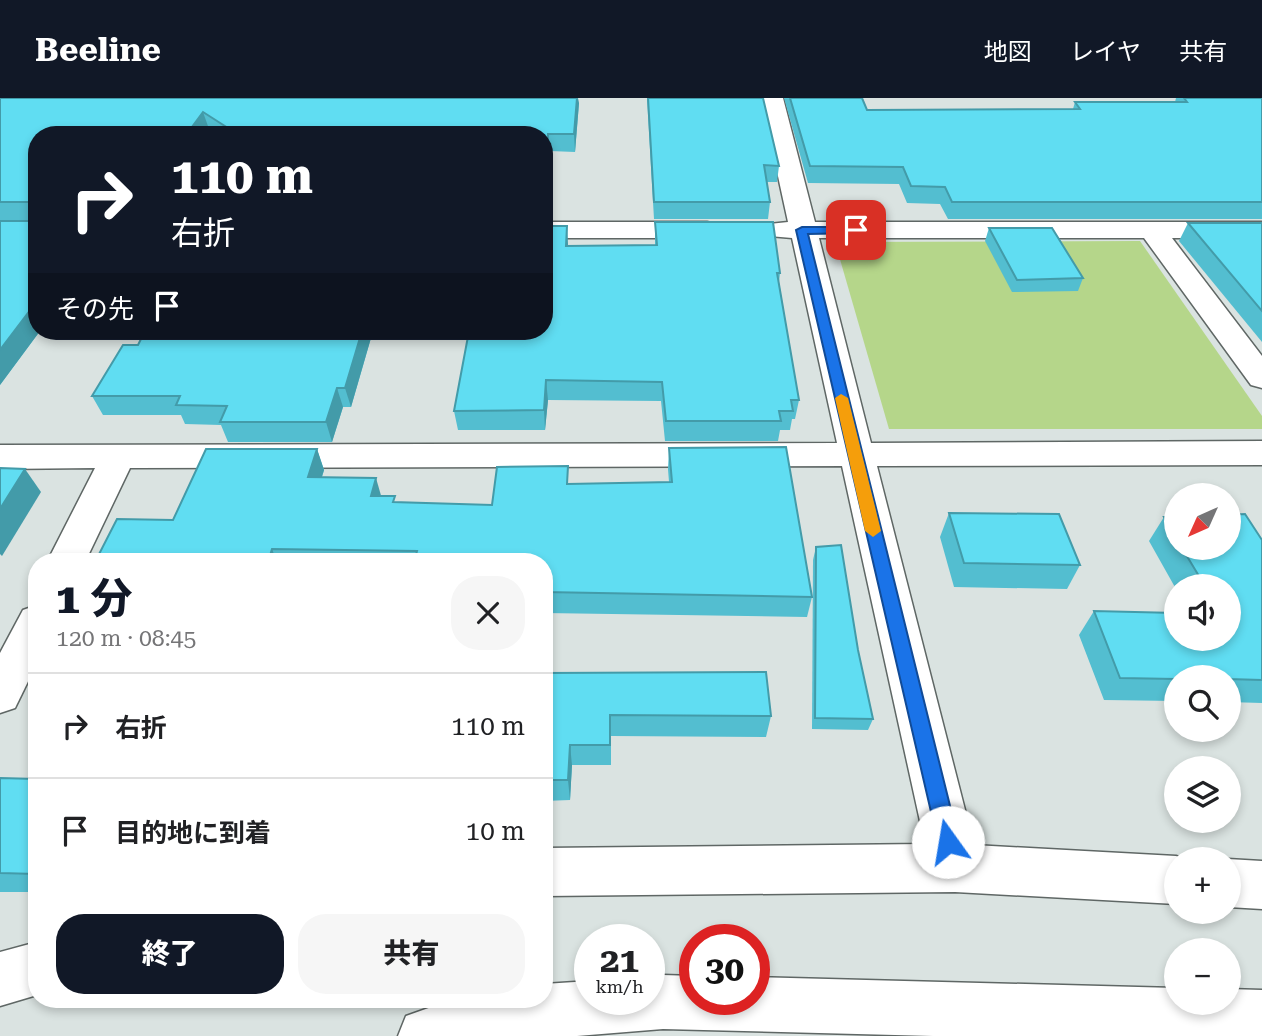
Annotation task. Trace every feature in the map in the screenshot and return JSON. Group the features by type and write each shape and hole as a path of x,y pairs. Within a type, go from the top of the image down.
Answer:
{"street":[{"path":"772,98 955,868"},
{"path":"553,230 1262,230"},
{"path":"1152,230 1262,378"},
{"path":"0,457 1262,453"},
{"path":"70,553 118,457"},
{"path":"0,695 28,639"},
{"path":"553,872 955,868 1164,879"},
{"path":"1241,884 1262,885"},
{"path":"0,979 28,971"},
{"path":"426,1036 486,1016 663,1002 1262,1017"}],"green space":[{"path":"1140,241 1262,416 1262,429 889,429 835,242"}],"building":[{"path":"0,98 577,98 574,134 553,134 553,126 225,126 203,112 193,126 28,126 28,202 0,202"},
{"path":"648,98 763,98 779,166 764,165 770,202 654,202"},
{"path":"790,98 862,98 867,110 1080,109 1075,102 1187,102 1184,98 1262,98 1262,202 952,202 945,187 911,186 903,167 810,166"},
{"path":"0,221 28,221 28,313 0,350"},
{"path":"655,222 773,222 780,273 777,273 799,400 791,400 793,411 779,411 781,421 666,421 662,382 546,380 544,410 454,411 467,340 553,340 553,226 567,226 566,246 657,245"},
{"path":"1188,223 1262,223 1262,311"},
{"path":"989,228 1052,228 1083,278 1017,280"},
{"path":"140,340 359,340 345,388 337,388 326,422 220,422 227,406 176,405 180,396 92,396 123,345 138,345"},
{"path":"786,447 812,597 553,592 553,553 272,549 271,553 100,553 117,519 173,520 206,449 317,449 308,477 376,478 371,496 395,496 393,502 492,505 497,467 568,466 567,484 672,482 669,448"},
{"path":"0,468 25,469 0,509"},
{"path":"949,513 1059,514 1080,565 964,563"},
{"path":"1241,514 1245,514 1262,540 1262,680 1241,679 1241,665 1164,665 1164,679 1120,678 1094,611 1164,613 1164,651 1241,651 1241,574 1198,574 1189,560 1241,560"},
{"path":"841,545 858,650 873,719 815,718 816,547"},
{"path":"766,672 771,716 610,715 610,745 570,745 568,780 553,780 553,673"},
{"path":"0,778 28,779 28,874 0,873"}],"slow traffic":[{"path":"841,398 873,531"}],"route":[{"path":"856,230 802,230 948,842"}]}
